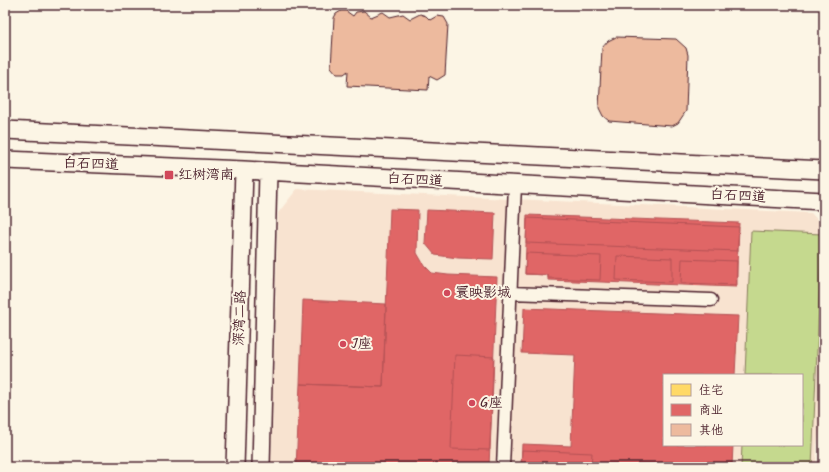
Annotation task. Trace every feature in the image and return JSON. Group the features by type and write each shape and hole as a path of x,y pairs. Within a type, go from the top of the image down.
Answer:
{"street":[{"path":"5,130 824,170"},
{"name":"白石四道","path":"5,160 244,170 824,200"},
{"name":"深湾二路","path":"235,467 244,170"},
{"name":"深湾二路","path":"261,467 268,172"},
{"path":"502,467 515,185"},
{"path":"510,293 711,300"}],"shaded area":[{"path":"297,189 811,213 824,227 824,413 817,445 816,467 271,467 278,213"}],"green space":[{"path":"751,231 822,234 812,467 741,467 742,446 803,446 803,374 745,374"}],"building: 住宅":[{"path":"531,311 564,313 564,317 572,317 572,339 556,338 556,353 539,352 539,338 524,337 525,315 531,315"},
{"path":"616,314 649,316 649,320 657,320 657,342 641,341 640,356 624,355 624,341 609,340 609,318 616,318"},
{"path":"697,316 735,318 735,324 737,324 736,354 721,353 721,360 704,359 705,344 689,344 690,319 697,319"},
{"path":"621,453 655,454 655,459 663,459 663,467 615,467 615,457 621,457"},
{"path":"692,456 730,457 732,467 685,467 685,458 692,458"}],"building: 商业":[{"path":"390,209 418,210 417,253 424,265 432,273 497,277 489,467 296,467 300,384 383,387"},
{"path":"427,210 495,213 493,259 458,258 435,255 425,243"},
{"path":"527,215 739,223 736,287 548,280 548,275 525,274"},
{"path":"527,218 739,227 738,251 526,243"},
{"path":"526,253 601,256 600,280 548,278 548,275 525,274"},
{"path":"617,256 672,258 672,282 616,280"},
{"path":"682,259 737,261 737,285 681,283"},
{"name":"J座","path":"303,300 386,304 383,387 300,384"},
{"path":"524,308 738,316 735,374 663,374 663,446 733,446 732,467 521,467 522,444 571,446 575,355 522,353"},
{"name":"G座","path":"455,355 494,357 490,450 451,449"},
{"path":"522,450 592,453 591,467 521,467"},
{"path":"329,464 413,467 329,467"}],"building: 其他":[{"path":"341,11 346,11 353,16 356,12 364,11 371,17 383,12 390,17 403,14 410,19 420,14 426,16 430,20 437,16 444,17 448,24 445,75 437,80 429,76 428,90 347,86 348,71 344,74 337,74 331,67 334,18 336,14"},
{"path":"616,37 676,39 686,48 688,55 686,111 678,123 672,126 609,121 603,116 599,108 602,48 608,41"}],"place":[{"name":"红树湾南","path":"169,175"},
{"name":"寰映影城","path":"447,293"},
{"name":"J座","path":"343,344"},
{"name":"G座","path":"472,403"}]}
